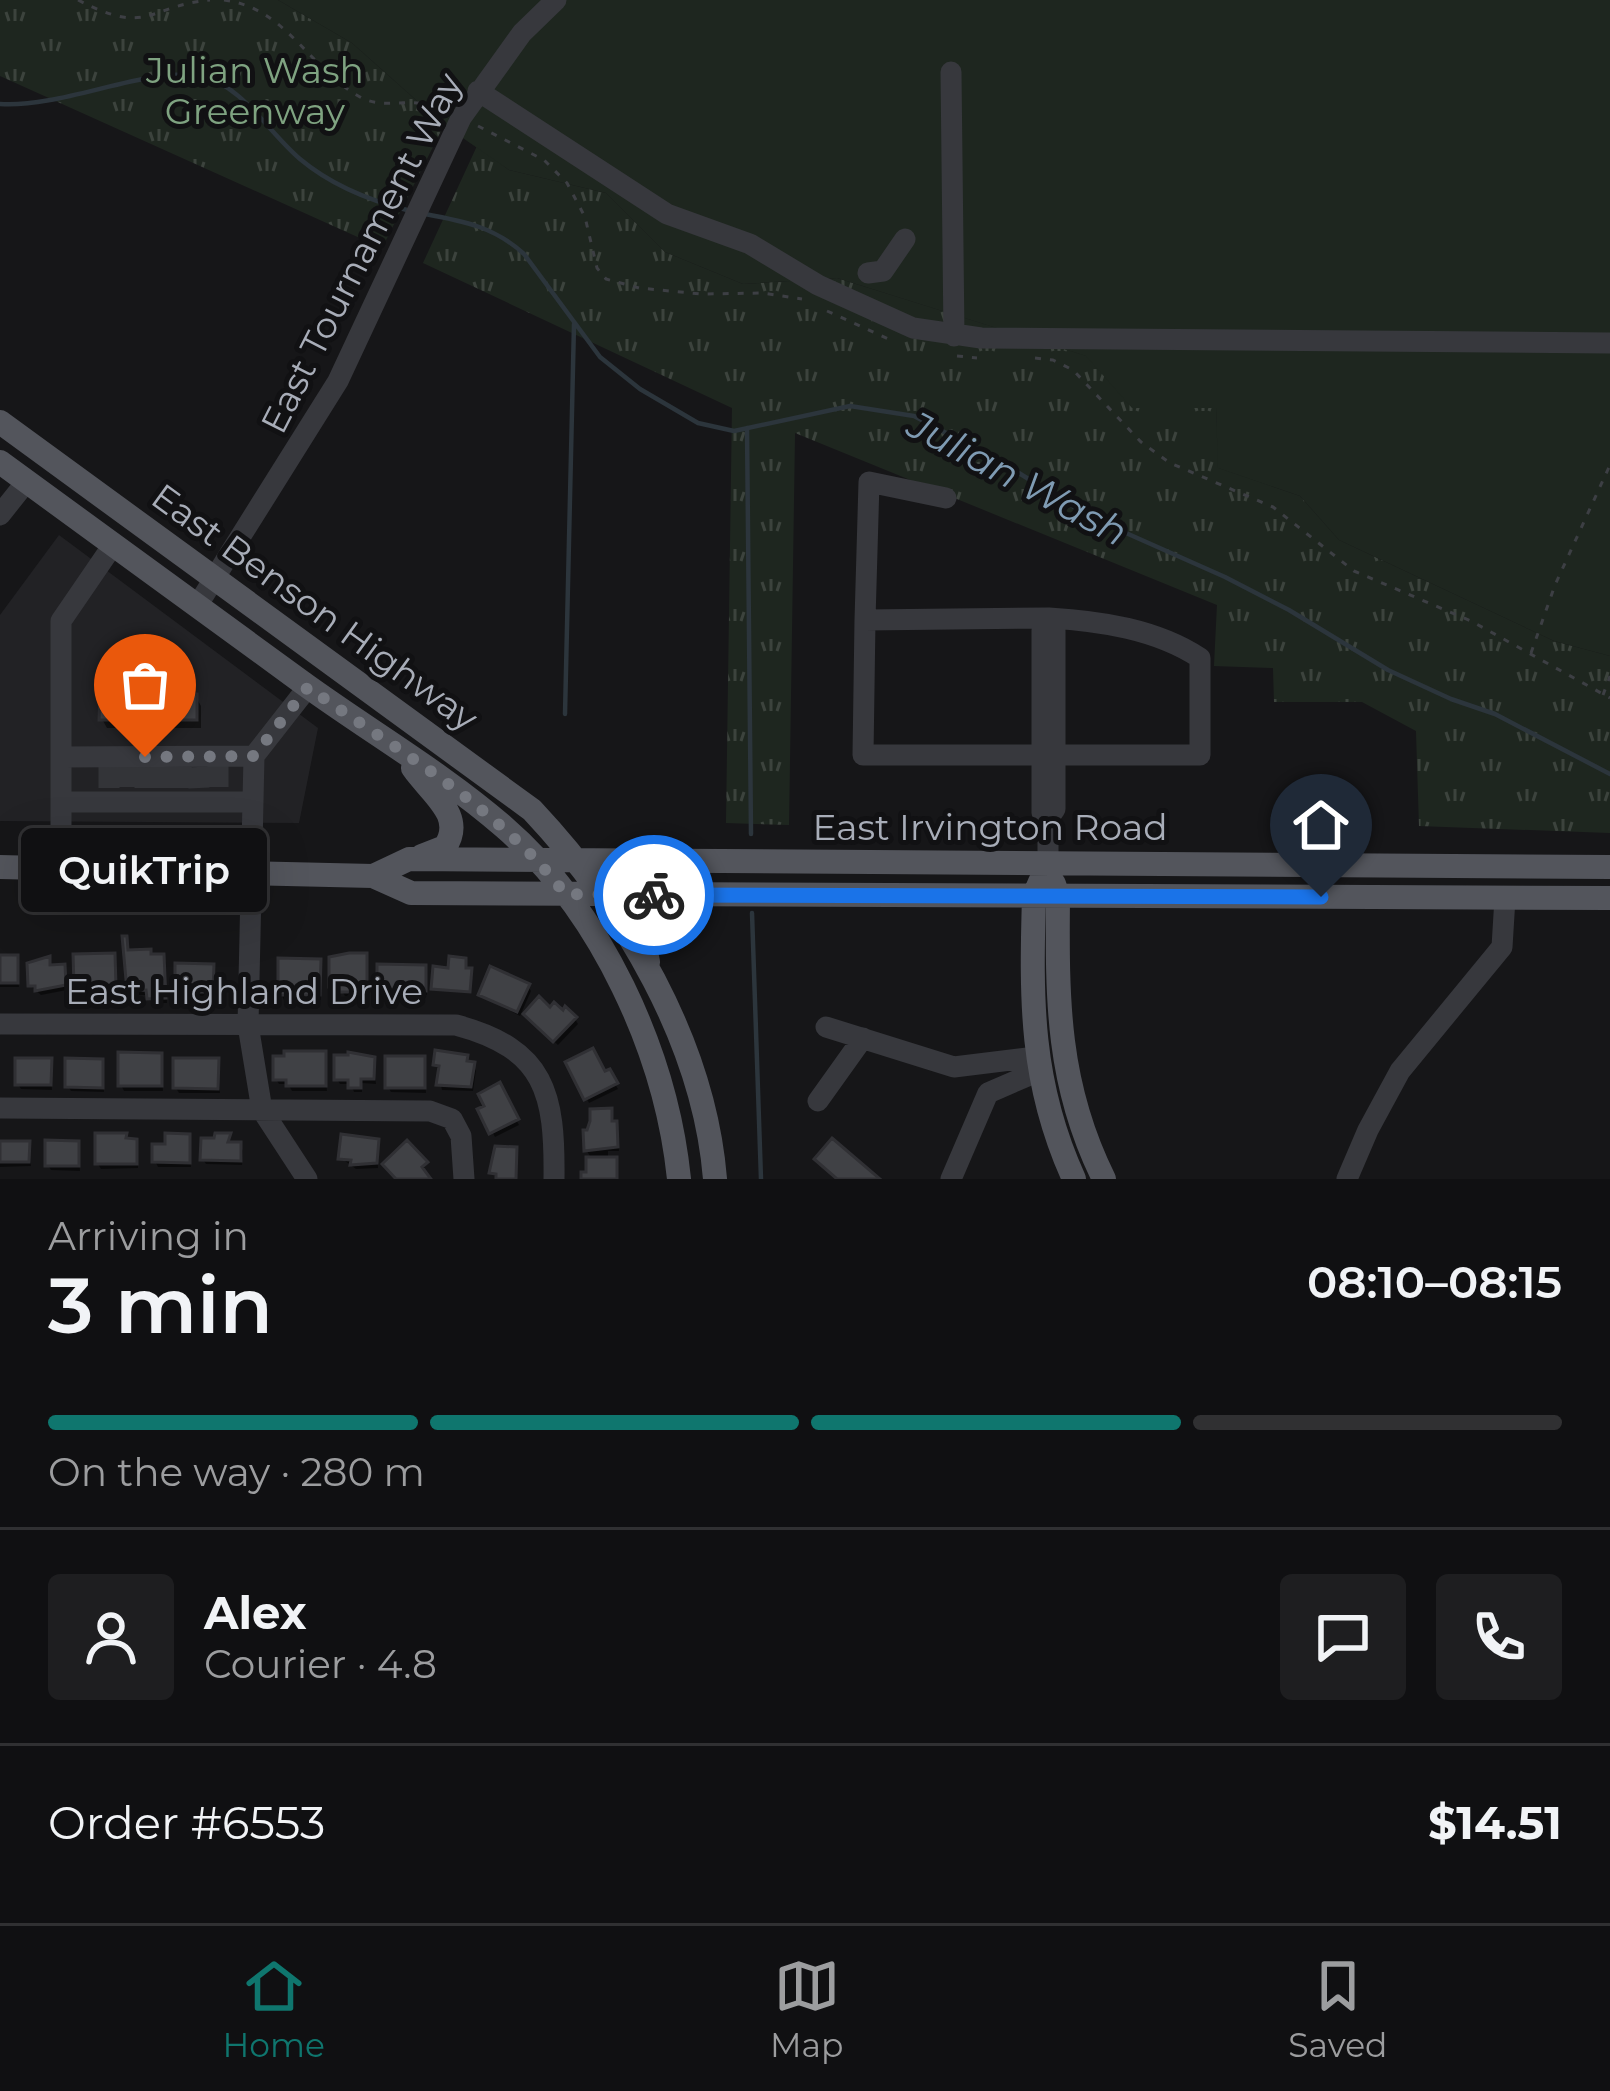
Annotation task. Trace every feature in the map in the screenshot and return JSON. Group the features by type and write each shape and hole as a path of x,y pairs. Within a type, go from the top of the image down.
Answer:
{"main road":[{"name":"East Benson Highway","path":"0,422 532,810 602,894 651,976"},
{"name":"East Benson Highway","path":"0,462 503,826 539,860 623,987 641,1025 663,1087 679,1179"},
{"path":"401,752 433,797 452,814 454,825 446,848 409,860"},
{"name":"East Irvington Road","path":"374,876 409,860 1610,867"},
{"path":"1048,863 1031,1005 1045,1106 1073,1179"},
{"name":"East Irvington Road","path":"0,867 374,876 411,893 1610,898"},
{"path":"664,895 652,904 643,934 651,976 694,1079 716,1179"},
{"path":"1046,896 1061,1047 1076,1113 1104,1179"}],"street":[{"name":"East Tournament Way","path":"197,606 338,382 478,91 522,34 556,0"},
{"path":"952,73 953,336"},
{"path":"478,91 667,214 750,244 857,305 913,328 953,336 1610,343"},
{"path":"868,273 883,271 905,239"},
{"path":"0,515 27,481"},
{"path":"865,620 1104,622 1187,649 1200,658 1200,755 862,755 865,620 869,482 946,498"},
{"path":"61,869 61,622 113,545"},
{"path":"1048,863 1048,819 1042,813 1048,754 1042,630 1049,618"},
{"path":"299,1177 262,1110 248,1025 250,802 254,756 308,687"},
{"path":"61,802 254,756"},
{"path":"61,757 250,802"},
{"path":"1347,1179 1400,1071 1502,947 1505,898"},
{"name":"East Highland Drive","path":"0,1024 457,1025 487,1033 514,1049 538,1076 553,1107 554,1179"},
{"path":"826,1027 954,1067 1037,1064"},
{"path":"818,1101 863,1038"},
{"path":"951,1179 988,1093 1037,1064"},
{"path":"0,1108 430,1111 452,1119 461,1136 464,1179"}],"path":[{"path":"78,0 130,20 149,19 210,0"},
{"path":"1610,465 1555,585 1533,638 1531,655 1610,698"},
{"path":"1603,695 1610,676"}],"shaded area":[{"path":"59,535 318,728 299,823 0,821 0,615"}],"green space":[{"name":"Julian Wash Greenway","path":"0,0 278,0 352,43 444,125 382,248 0,76"},
{"path":"278,0 1610,0 1610,656 1554,641 1339,540 1300,496 1218,468 1216,408 1132,408 1086,356 837,278 743,284 665,252 606,193 509,170 444,125 352,43"},
{"name":"Julian Wash Greenway","path":"477,146 509,170 606,193 665,252 743,284 837,278 1087,356 1216,407 1219,468 1300,496 1339,540 1554,641 1610,656 1610,833 1419,826 1416,731 1362,702 1274,702 1273,668 1214,666 1217,605 795,433 789,825 726,823 732,408 423,263"}],"building":[{"path":"100,693 197,694 197,720 99,720"},
{"path":"122,936 127,936 128,950 164,954 166,998 147,999 146,990 127,991"},
{"path":"115,953 116,986 74,987 73,954"},
{"path":"367,953 367,992 339,992 339,987 329,987 329,957"},
{"path":"0,955 18,955 18,983 0,983"},
{"path":"50,956 50,965 65,964 66,985 35,991 35,986 28,986 27,963"},
{"path":"449,956 466,958 466,968 472,968 470,992 431,989 433,966 448,968"},
{"path":"278,958 321,959 320,995 278,995"},
{"path":"175,963 214,964 213,992 175,992"},
{"path":"377,964 426,965 426,991 377,990"},
{"path":"490,966 530,984 517,1012 478,995"},
{"path":"539,996 550,1007 554,1002 563,1010 565,1006 577,1017 553,1042 523,1014"},
{"path":"593,1048 605,1071 610,1069 618,1083 584,1100 565,1062"},
{"path":"435,1050 468,1055 467,1061 475,1062 471,1087 436,1085"},
{"path":"284,1051 326,1051 326,1086 286,1086 286,1080 273,1080 273,1056 284,1056"},
{"path":"118,1052 162,1053 162,1086 118,1086"},
{"path":"348,1052 375,1057 374,1079 361,1079 361,1088 348,1088 348,1080 334,1080 334,1055"},
{"path":"385,1056 425,1056 425,1088 385,1088"},
{"path":"15,1058 52,1058 51,1085 15,1085"},
{"path":"65,1058 103,1059 103,1088 65,1087"},
{"path":"173,1058 219,1058 218,1089 173,1088"},
{"path":"500,1082 519,1119 489,1134 477,1109 484,1106 478,1094"},
{"path":"612,1108 618,1147 584,1151 583,1130 590,1121 590,1109"},
{"path":"95,1133 127,1133 126,1138 137,1139 137,1164 95,1164"},
{"path":"165,1133 190,1134 190,1163 152,1162 152,1144 165,1144"},
{"path":"215,1133 231,1133 228,1142 241,1142 241,1161 200,1160 201,1138 214,1138"},
{"path":"341,1134 379,1139 377,1163 350,1165 351,1160 338,1159"},
{"path":"832,1138 880,1179 837,1179 814,1159"},
{"path":"45,1140 79,1141 79,1166 45,1166"},
{"path":"407,1140 428,1162 422,1167 431,1179 396,1179 382,1164"},
{"path":"0,1141 30,1141 29,1162 0,1162"},
{"path":"495,1146 517,1147 516,1179 496,1179 496,1174 489,1173"},
{"path":"586,1157 617,1157 617,1179 581,1179"}],"waterway":[{"name":"Julian Wash","path":"0,104 51,100 156,77 201,76 242,99 289,149 324,177 407,210"},
{"name":"Julian Wash","path":"425,214 478,226 513,245 600,357 640,389 698,423 734,431 850,406 914,416 1090,517 1225,577 1388,670 1495,714 1610,774"},
{"path":"565,714 574,324"},
{"path":"747,428 751,834"},
{"path":"752,913 761,1179"}],"tunnel":[{"path":"109,766 109,788"},
{"path":"127,766 127,789"},
{"path":"218,766 218,790"},
{"path":"145,767 145,789"},
{"path":"163,767 163,788"},
{"path":"181,767 181,788"},
{"path":"198,767 199,789"}],"way so far":[{"path":"145,757 254,756 308,687 503,826 539,860 565,894 654,895"}],"place":[{"name":"QuikTrip","path":"145,757"}],"route":[{"path":"654,895 1321,897"}]}
